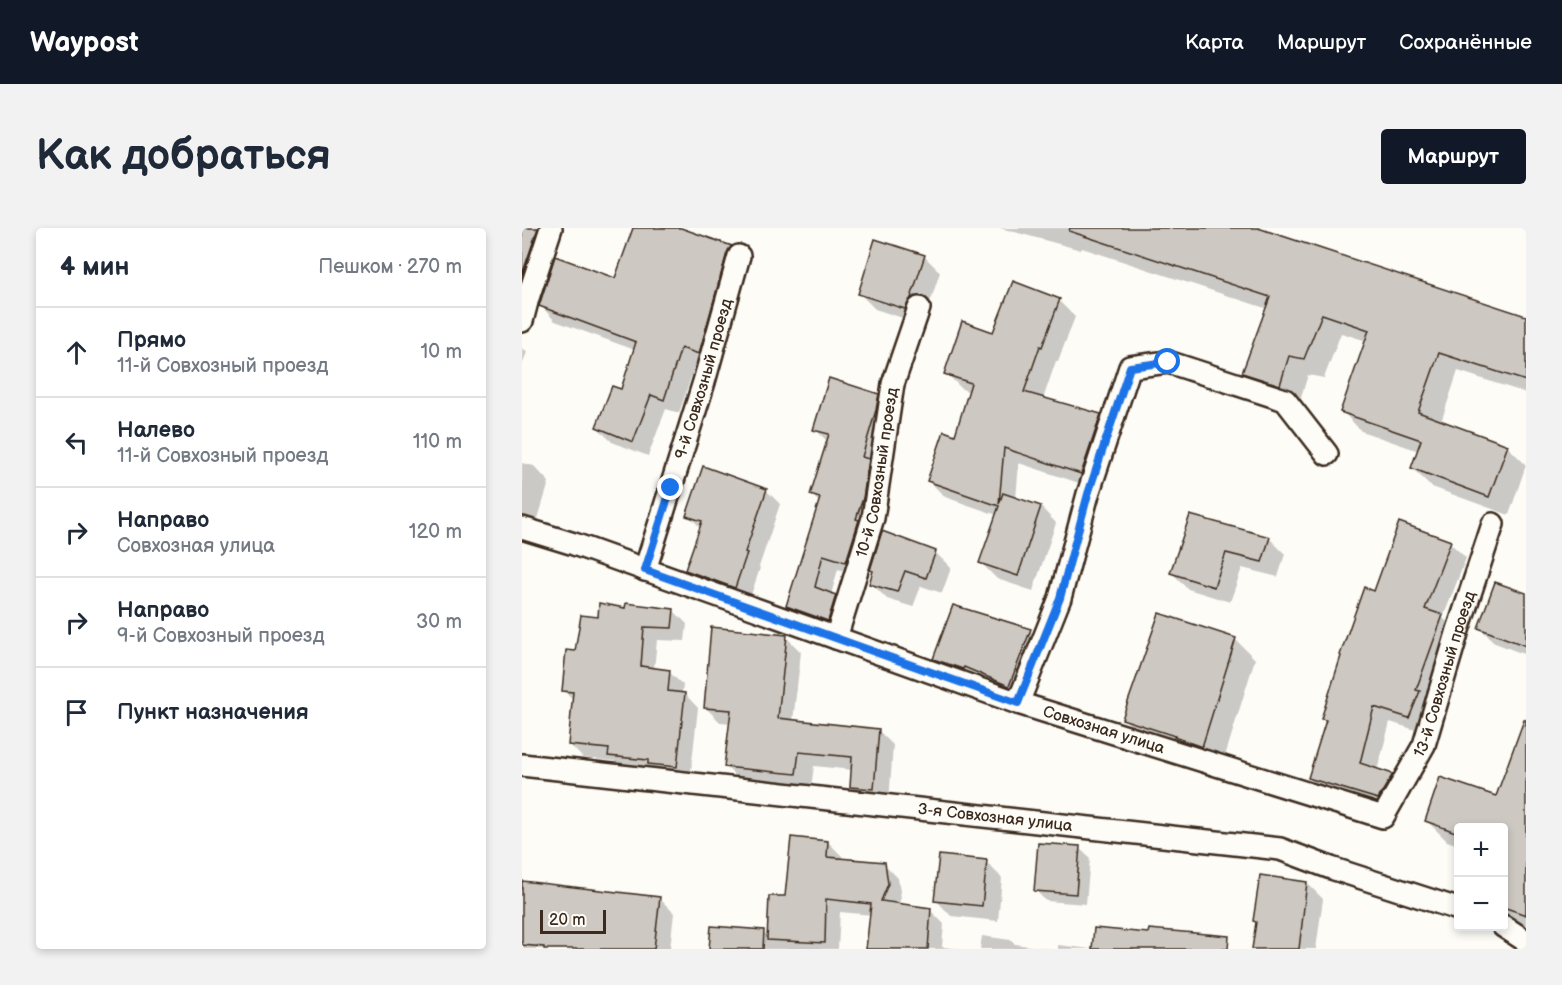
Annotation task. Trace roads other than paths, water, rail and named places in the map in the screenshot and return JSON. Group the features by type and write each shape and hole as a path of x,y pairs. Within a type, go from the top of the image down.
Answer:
{"street":[{"path":"522,321 551,228"},
{"name":"9-й Совхозный проезд","path":"645,570 704,382 739,256"},
{"name":"10-й Совхозный проезд","path":"836,638 873,518 893,384 919,308"},
{"path":"1018,703 1060,598 1088,494 1130,367 1168,362 1285,400 1327,454"},
{"name":"13-й Совхозный проезд","path":"1383,817 1425,745 1458,630 1493,524"},
{"name":"Совхозная улица","path":"522,528 574,544 1018,703 1383,817"},
{"name":"3-я Совхозная улица","path":"522,765 1280,849 1454,908"},
{"path":"1508,930 1526,941"}]}
